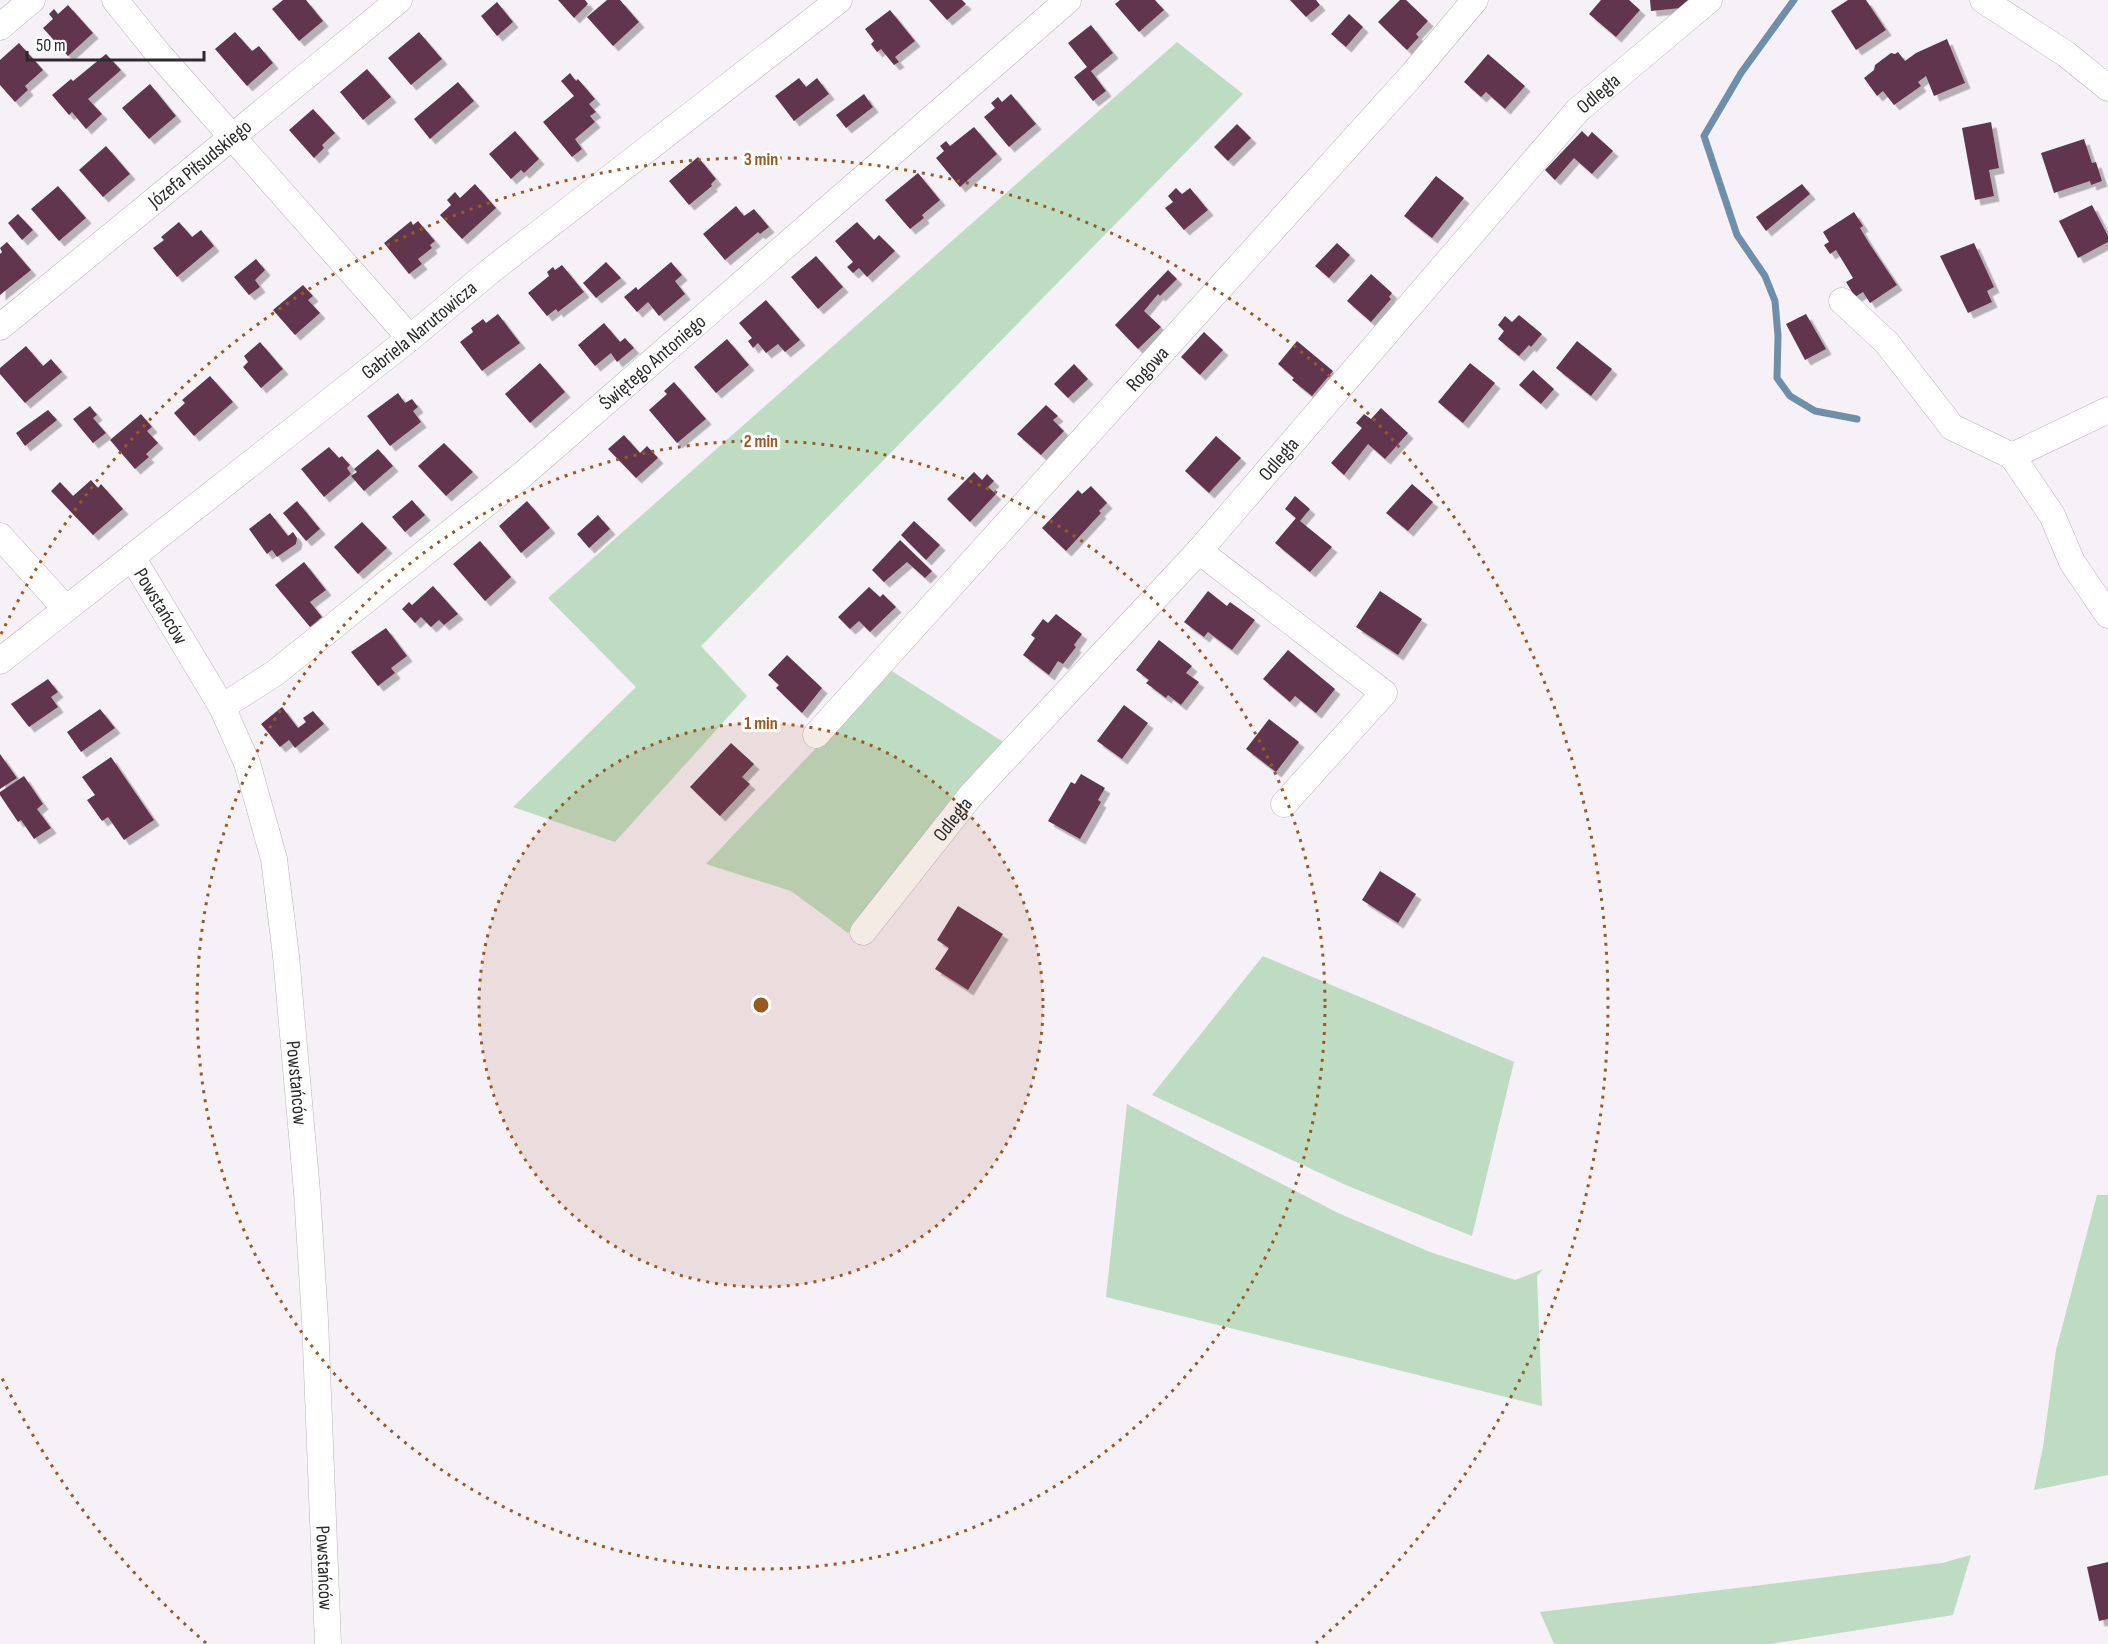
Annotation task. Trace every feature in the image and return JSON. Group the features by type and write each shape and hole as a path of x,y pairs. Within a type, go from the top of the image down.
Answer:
{"street":[{"path":"0,27 32,0"},
{"path":"115,0 157,52 410,338"},
{"name":"Józefa Piłsudskiego","path":"0,327 399,0"},
{"name":"Gabriela Narutowicza","path":"0,661 410,338 489,272 839,0"},
{"name":"Świętego Antoniego","path":"222,707 275,673 522,475 1068,0"},
{"name":"Rogowa","path":"816,735 1412,75 1475,0"},
{"name":"Odległa","path":"863,932 972,794 1199,550 1578,110 1709,0"},
{"path":"1983,0 2066,54 2108,88"},
{"path":"1842,301 1887,343 1952,427 2012,456 2052,515 2072,562 2108,615"},
{"path":"2012,456 2108,410"},
{"path":"0,536 65,608"},
{"path":"1199,550 1384,693 1284,804"},
{"name":"Powstańców","path":"132,557 222,707 247,763 274,859 286,956 307,1191 315,1320 328,1644"}],"green space":[{"path":"1177,42 1243,94 701,646 747,696 615,842 513,807 636,687 548,598"},
{"path":"890,670 1005,743 848,933 791,891 706,864"},
{"path":"1263,956 1514,1062 1472,1236 1348,1186 1152,1095"},
{"path":"1127,1104 1338,1213 1430,1252 1515,1280 1543,1269 1537,1276 1542,1406 1106,1297"},
{"path":"2097,1195 2108,1195 2108,1475 2034,1490 2043,1447 2056,1350"},
{"path":"1971,1555 1953,1615 1770,1644 1554,1644 1540,1612 1942,1563"}],"building":[{"path":"283,0 306,0 323,21 299,41 272,9"},
{"path":"558,0 585,0 588,4 574,18"},
{"path":"607,0 620,0 639,22 613,46 587,17"},
{"path":"929,0 962,0 966,4 947,20"},
{"path":"1120,0 1155,0 1164,10 1139,32 1115,4"},
{"path":"1290,0 1316,0 1320,5 1306,17"},
{"path":"1400,0 1406,0 1428,21 1416,34 1419,37 1407,50 1378,22"},
{"path":"1601,0 1629,0 1640,10 1616,37 1589,14"},
{"path":"1650,0 1690,0 1681,8 1651,11"},
{"path":"1848,0 1866,0 1886,30 1856,50 1831,11"},
{"path":"497,2 513,22 497,36 481,16"},
{"path":"68,5 93,33 68,56 43,28 53,19 49,14 54,9 58,14"},
{"path":"890,10 915,41 895,57 899,62 894,65 881,49 877,52 871,44 874,41 865,29"},
{"path":"1349,14 1363,27 1346,47 1331,34"},
{"path":"1091,25 1113,53 1091,71 1106,91 1093,101 1074,77 1087,67 1068,43"},
{"path":"235,32 252,51 259,46 273,63 247,86 215,49"},
{"path":"419,32 442,59 411,85 388,58"},
{"path":"1947,39 1965,83 1934,96 1926,76 1918,82 1921,86 1894,105 1883,91 1877,96 1864,78 1874,70 1875,65 1891,53 1898,52 1905,61 1916,53"},
{"path":"19,43 43,70 25,86 28,90 15,102 0,85 0,60"},
{"path":"106,54 121,70 88,99 102,114 86,129 72,112 69,115 52,95"},
{"path":"1488,54 1525,86 1505,109 1486,92 1481,97 1464,82"},
{"path":"367,69 391,97 363,120 340,92"},
{"path":"570,73 595,99 589,104 596,112 590,116 595,122 575,139 582,149 572,157 543,122 574,96 561,81"},
{"path":"799,78 806,87 817,78 829,94 794,121 775,96"},
{"path":"458,82 474,101 430,139 414,119"},
{"path":"150,84 176,116 149,139 122,108"},
{"path":"864,94 873,107 846,128 836,115"},
{"path":"1011,94 1036,124 1009,147 984,117 995,108 991,103 998,97 1002,102"},
{"path":"313,109 335,133 322,145 324,148 314,158 289,130"},
{"path":"1991,122 1999,168 1989,170 1994,196 1975,200 1962,128"},
{"path":"1237,124 1251,138 1228,161 1214,147"},
{"path":"974,127 997,154 960,187 936,158 944,151 940,146 946,141 950,146"},
{"path":"515,131 539,159 524,173 521,170 511,179 489,154"},
{"path":"1582,131 1588,137 1592,132 1613,151 1592,174 1574,158 1555,180 1545,170"},
{"path":"2084,139 2092,163 2096,162 2102,181 2091,185 2090,181 2054,193 2041,153"},
{"path":"106,146 130,174 103,197 79,170"},
{"path":"698,157 716,179 711,184 712,186 689,205 669,181"},
{"path":"918,173 940,200 922,215 924,218 910,229 885,200"},
{"path":"1436,176 1464,198 1432,238 1404,216"},
{"path":"475,184 496,208 462,239 440,215 451,205 447,200 455,192 460,198"},
{"path":"1802,184 1810,194 1766,231 1756,217"},
{"path":"58,186 86,218 59,241 31,209"},
{"path":"1176,188 1182,194 1190,188 1208,210 1184,230 1165,208 1173,202 1168,196"},
{"path":"2092,205 2108,236 2108,242 2078,258 2059,221"},
{"path":"736,206 744,216 754,209 769,227 760,234 758,232 725,260 703,234"},
{"path":"1854,212 1863,226 1860,228 1897,285 1870,303 1863,292 1855,297 1846,282 1853,278 1836,250 1830,254 1824,245 1829,242 1823,232"},
{"path":"18,214 33,230 22,240 8,223"},
{"path":"411,221 413,225 418,221 435,241 430,245 432,248 418,259 422,264 409,274 384,243"},
{"path":"179,222 192,237 201,230 214,246 177,277 153,248 164,240 161,237"},
{"path":"857,222 874,240 879,235 895,251 867,277 859,268 853,273 847,267 853,262 835,241"},
{"path":"7,242 31,270 0,295 0,254 2,252 0,248"},
{"path":"1337,243 1350,255 1329,278 1315,266"},
{"path":"1974,243 1994,287 1987,291 1992,302 1968,313 1940,256"},
{"path":"816,256 843,287 818,309 791,277"},
{"path":"256,259 265,270 255,280 260,287 249,295 234,277"},
{"path":"606,262 621,278 596,298 583,283"},
{"path":"671,262 682,275 675,281 685,294 659,316 648,302 637,312 624,297 636,287 638,290"},
{"path":"562,265 584,292 558,312 556,309 547,316 528,293 549,276 547,272 553,267 555,270"},
{"path":"1168,270 1177,279 1160,296 1158,294 1144,311 1161,327 1138,349 1115,325"},
{"path":"1371,274 1392,293 1389,297 1391,299 1371,322 1347,301"},
{"path":"303,285 313,296 308,300 320,313 295,335 273,310"},
{"path":"766,300 800,340 785,352 778,344 766,353 758,343 753,348 748,341 752,338 739,323"},
{"path":"498,314 520,343 482,371 460,342 473,332 471,328 483,319 486,323"},
{"path":"1806,314 1826,349 1805,360 1786,324"},
{"path":"1519,315 1542,334 1519,356 1498,339 1504,331 1498,325 1505,316 1512,322"},
{"path":"604,323 620,342 625,338 634,348 617,362 611,353 595,366 578,345"},
{"path":"1204,332 1223,350 1200,375 1181,357"},
{"path":"727,339 749,365 716,393 694,367"},
{"path":"1297,341 1333,371 1312,396 1292,380 1294,378 1278,364"},
{"path":"1577,341 1612,369 1591,396 1556,368"},
{"path":"260,342 283,369 261,388 243,367 248,362 244,356"},
{"path":"26,346 43,366 51,359 62,372 25,403 0,374 0,368"},
{"path":"540,363 565,392 530,423 505,394"},
{"path":"1470,363 1495,383 1463,423 1438,402"},
{"path":"1074,364 1088,379 1068,398 1054,384"},
{"path":"1533,370 1554,389 1541,404 1519,385"},
{"path":"210,376 233,402 194,436 174,413 185,403 182,400"},
{"path":"674,382 706,419 677,443 649,410 667,394 664,391"},
{"path":"398,393 405,403 412,399 418,407 413,411 421,422 390,446 367,416"},
{"path":"1046,405 1058,416 1053,420 1064,431 1041,455 1017,434"},
{"path":"90,406 97,415 93,418 106,433 93,443 73,419"},
{"path":"1381,408 1408,433 1385,459 1368,444 1344,475 1331,463 1362,428 1356,423 1364,414 1371,419"},
{"path":"48,410 57,420 25,446 16,433"},
{"path":"141,414 152,427 147,431 158,443 146,454 149,457 135,469 110,440"},
{"path":"624,435 640,453 647,446 658,458 636,478 608,449"},
{"path":"1216,436 1241,458 1209,493 1185,471"},
{"path":"444,443 473,472 446,496 418,466"},
{"path":"329,447 339,458 342,456 350,465 347,468 351,474 324,497 301,469"},
{"path":"378,449 393,466 364,491 351,476 357,472 354,469"},
{"path":"974,472 982,480 987,474 994,481 988,487 996,494 970,522 947,499"},
{"path":"91,480 98,488 101,484 123,509 93,535 51,491 60,482 73,496"},
{"path":"1412,484 1433,502 1408,531 1386,513"},
{"path":"1091,486 1107,503 1099,511 1101,513 1066,551 1042,528 1078,490 1082,494"},
{"path":"1295,496 1310,509 1300,521 1332,547 1310,572 1275,543 1296,518 1285,509"},
{"path":"412,500 425,515 405,532 392,517"},
{"path":"297,501 320,529 306,541 283,513"},
{"path":"527,501 550,528 521,553 499,526"},
{"path":"270,513 288,536 293,532 297,538 296,544 277,557 272,550 267,554 249,529"},
{"path":"598,515 610,529 589,548 577,534"},
{"path":"914,521 940,545 926,560 901,535"},
{"path":"362,522 387,548 358,574 334,547"},
{"path":"900,540 932,571 925,578 907,562 884,582 872,570"},
{"path":"480,541 511,577 485,601 453,564"},
{"path":"304,562 326,590 310,602 322,617 310,627 275,585"},
{"path":"433,586 458,614 444,625 439,620 431,627 421,617 415,623 402,609 409,602 412,605"},
{"path":"869,587 880,597 883,594 896,607 870,632 859,621 850,629 838,617"},
{"path":"1208,591 1227,606 1230,602 1255,620 1232,650 1208,632 1204,637 1184,622"},
{"path":"1380,591 1422,619 1398,655 1356,627"},
{"path":"1056,614 1082,634 1074,645 1076,647 1063,664 1058,661 1049,675 1023,655 1035,638 1031,635 1043,619 1048,623"},
{"path":"386,628 407,656 391,668 395,673 378,686 351,652"},
{"path":"1159,640 1192,666 1186,673 1199,682 1181,705 1168,695 1166,698 1146,683 1149,680 1136,670"},
{"path":"1288,650 1335,689 1316,713 1295,696 1290,702 1263,679"},
{"path":"787,655 822,688 802,713 776,688 779,685 768,675"},
{"path":"48,679 58,692 51,697 58,707 29,727 11,704"},
{"path":"1124,705 1148,723 1122,759 1097,741"},
{"path":"282,707 298,728 306,722 303,718 313,711 324,724 295,748 289,740 280,747 261,724"},
{"path":"100,709 115,728 81,752 67,732"},
{"path":"1269,719 1299,742 1276,772 1246,749"},
{"path":"731,743 754,764 742,777 750,784 720,816 690,787"},
{"path":"0,754 17,778 0,789"},
{"path":"111,757 154,820 124,840 108,817 102,821 87,800 95,795 82,777"},
{"path":"1081,774 1105,788 1098,800 1101,802 1080,839 1048,821 1071,782 1075,784"},
{"path":"24,776 43,804 37,809 51,828 34,839 21,820 18,822 0,795 0,792"},
{"path":"1380,871 1416,894 1398,923 1362,900"},
{"path":"958,906 1003,934 968,990 935,969 949,948 937,940"},
{"path":"2108,1562 2108,1619 2099,1621 2087,1567"}],"waterway":[{"path":"1794,0 1741,73 1704,136 1737,235 1765,276 1775,301 1778,336 1777,378 1790,396 1815,411 1857,419"}]}
